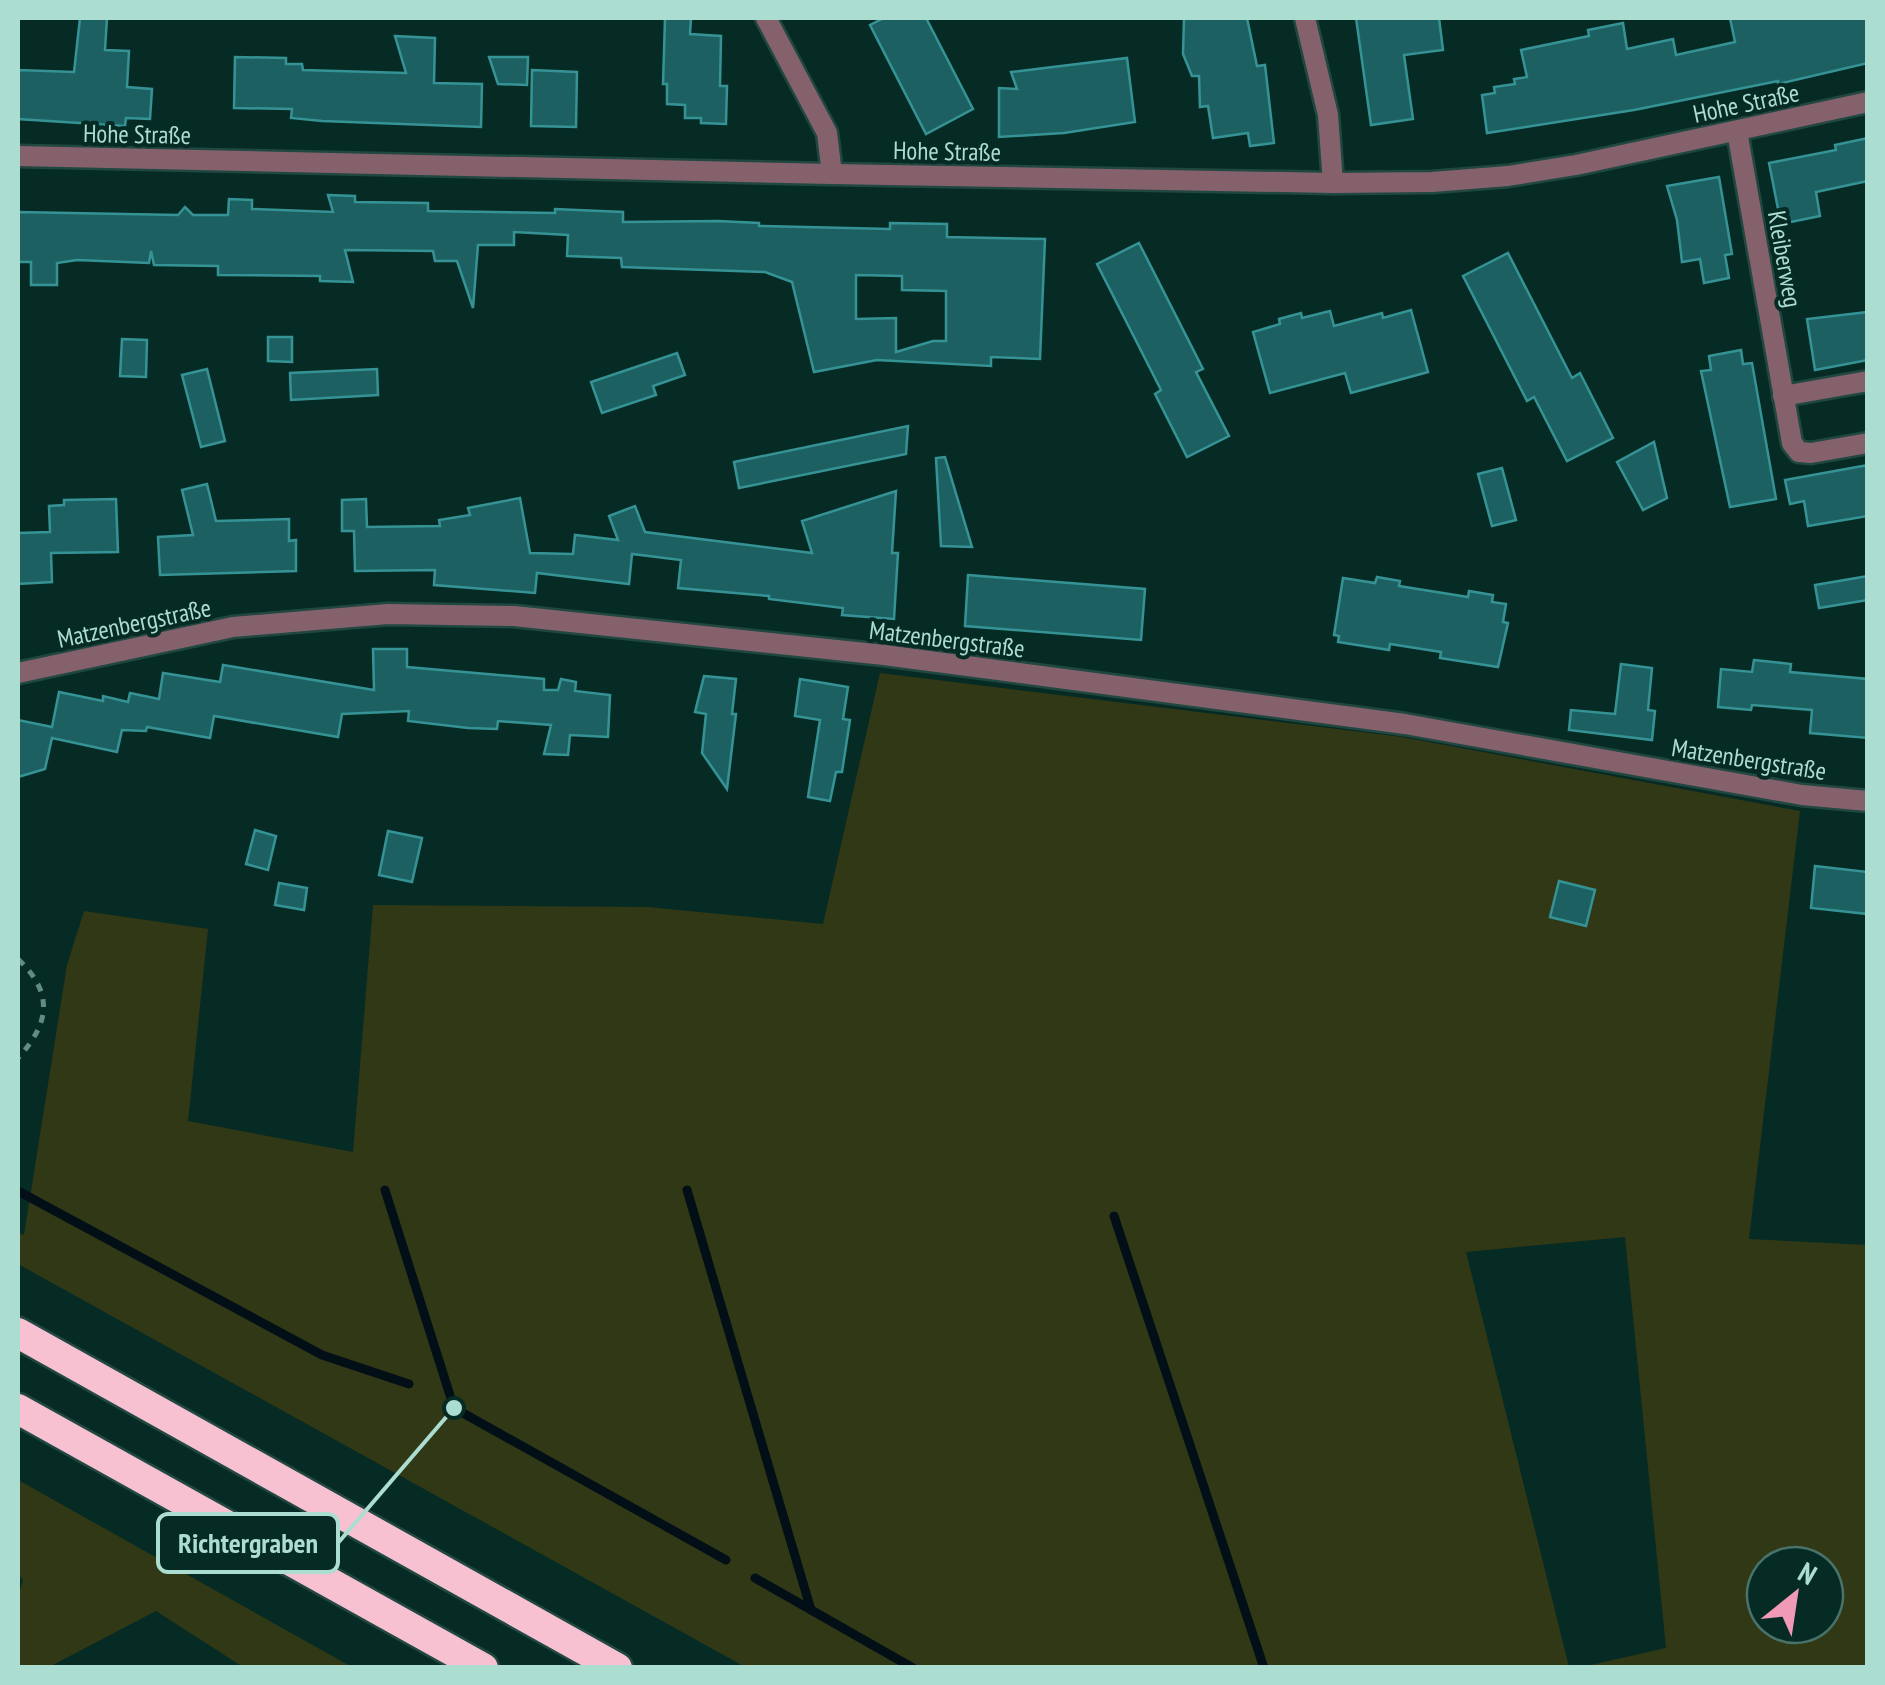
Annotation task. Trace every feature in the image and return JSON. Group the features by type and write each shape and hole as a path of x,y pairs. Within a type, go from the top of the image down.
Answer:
{"highway":[{"path":"18,1333 616,1668"},
{"path":"18,1408 483,1668"}],"street":[{"path":"766,18 826,133 832,174"},
{"path":"1305,18 1328,115 1333,183"},
{"name":"Hohe Straße","path":"18,156 832,174 1432,182 1508,176 1632,154 1868,102"},
{"name":"Kleiberweg","path":"1737,130 1788,432 1799,452 1868,444"},
{"path":"1783,396 1868,381"},
{"name":"Matzenbergstraße","path":"18,673 234,627 388,614 514,616 884,655 1386,722 1802,795 1868,801"}],"path":[{"path":"18,959 41,984 42,1010 41,1028 18,1058"}],"green space":[{"path":"880,673 1402,737 1800,811 1749,1239 1867,1245 1867,1667 1582,1667 1666,1648 1625,1237 1466,1252 1569,1667 747,1668 18,1264 18,1233 24,1235 67,965 84,911 208,929 188,1121 353,1152 373,905 647,907 823,924"},
{"path":"18,1480 352,1667 243,1667 156,1611 49,1667 18,1667 18,1597 23,1580 18,1574"}],"building":[{"path":"80,18 107,18 105,50 129,51 127,87 152,89 150,119 126,118 125,126 18,119 18,70 74,72"},
{"path":"665,18 691,18 690,34 721,36 720,86 727,86 726,124 685,118 685,105 667,104 667,84 663,84"},
{"path":"884,18 926,18 973,109 926,134 870,25"},
{"path":"1184,18 1247,18 1257,66 1265,65 1274,143 1250,146 1248,133 1213,138 1208,106 1200,107 1199,76 1192,76 1183,54"},
{"path":"1356,18 1439,18 1443,50 1404,55 1413,119 1371,125"},
{"path":"1730,18 1868,18 1868,63 1778,84 1487,133 1482,95 1527,77 1521,50 1589,36 1588,30 1623,23 1627,49 1673,39 1676,55 1735,42"},
{"path":"395,36 435,38 434,83 482,84 481,127 322,121 291,118 292,109 234,108 235,57 286,58 286,64 302,64 303,70 406,73"},
{"path":"489,57 528,57 527,85 498,84"},
{"path":"1127,58 1135,122 1064,133 999,137 999,88 1017,89 1011,72"},
{"path":"532,70 577,72 576,127 531,126"},
{"path":"1868,138 1868,181 1816,192 1820,216 1781,224 1769,163 1836,150 1835,145"},
{"path":"1719,177 1732,254 1725,255 1729,278 1704,283 1700,259 1682,262 1677,220 1667,186"},
{"path":"328,195 355,196 355,202 428,203 428,211 623,212 623,222 718,221 759,226 890,229 890,223 947,224 947,237 1045,239 1040,359 991,357 991,366 877,360 814,372 792,282 765,272 622,267 621,258 567,256 568,235 514,232 514,245 478,245 473,308 457,261 435,261 433,251 345,250 353,282 320,281 320,276 218,275 218,266 154,265 151,251 149,263 57,263 57,285 31,285 31,262 18,262 18,212 178,215 185,207 193,215 228,215 229,199 252,200 252,209 333,212","holes":["856,275 902,276 902,290 946,291 946,341 896,352 896,318 856,319"]},
{"path":"1139,243 1203,369 1196,372 1229,436 1187,457 1155,394 1161,390 1097,264"},
{"path":"1508,253 1572,378 1580,373 1613,438 1567,461 1534,397 1527,401 1463,276"},
{"path":"1411,310 1428,372 1351,393 1345,373 1270,393 1253,332 1301,313 1302,318 1330,311 1334,326"},
{"path":"1868,312 1868,360 1815,370 1807,319"},
{"path":"268,337 292,337 292,362 268,361"},
{"path":"122,339 147,340 146,377 120,376"},
{"path":"1741,350 1743,364 1752,363 1776,499 1730,507 1701,371 1711,370 1709,356"},
{"path":"677,353 685,375 653,386 656,395 602,413 591,382"},
{"path":"207,369 225,441 201,447 182,375"},
{"path":"377,369 378,395 291,400 290,373"},
{"path":"908,426 906,454 739,488 734,462"},
{"path":"1654,442 1667,498 1643,510 1617,462"},
{"path":"945,457 972,547 941,546 936,458"},
{"path":"1868,465 1868,516 1808,526 1804,501 1790,504 1785,480"},
{"path":"1502,468 1516,520 1492,526 1478,474"},
{"path":"207,484 216,521 289,519 289,541 296,540 296,571 160,575 158,537 193,535 182,490"},
{"path":"896,491 892,553 898,553 894,619 842,615 843,608 769,596 678,588 681,560 632,554 629,584 537,573 535,593 434,585 435,570 355,571 354,531 342,531 342,500 366,499 367,527 440,526 439,520 470,515 468,508 520,498 530,553 573,554 575,535 618,540 609,516 635,506 645,532 812,553 802,521"},
{"path":"116,499 118,552 51,553 52,582 18,584 18,533 50,532 49,506 64,505 64,500"},
{"path":"968,575 1145,589 1141,640 965,626"},
{"path":"1868,576 1868,600 1819,608 1815,585"},
{"path":"1377,577 1400,581 1399,586 1468,597 1469,591 1493,595 1492,602 1506,604 1503,622 1508,623 1498,667 1440,658 1441,652 1390,644 1389,650 1338,642 1339,636 1334,635 1343,578 1375,583"},
{"path":"373,649 407,649 407,667 544,679 544,690 558,690 561,679 576,682 575,691 610,695 608,737 570,735 568,755 544,754 551,725 498,721 497,729 468,728 408,721 409,711 342,714 338,737 214,716 210,738 147,727 146,731 122,730 117,752 52,738 45,769 18,777 18,720 52,727 59,692 103,701 103,696 128,702 130,693 159,699 163,673 220,682 223,665 374,690"},
{"path":"1754,660 1791,664 1790,672 1868,679 1868,738 1810,733 1812,710 1752,705 1751,710 1718,707 1721,669 1752,672"},
{"path":"1621,664 1652,668 1648,710 1655,711 1652,740 1569,730 1571,710 1615,714"},
{"path":"704,676 736,679 727,789 702,753 706,714 695,712"},
{"path":"800,679 848,687 843,719 850,720 842,772 836,772 830,801 808,797 820,720 795,716"},
{"path":"255,830 276,836 268,870 246,864"},
{"path":"388,831 422,838 412,882 379,875"},
{"path":"1815,866 1868,872 1868,914 1811,908"},
{"path":"1559,881 1595,890 1586,926 1550,917"},
{"path":"279,883 307,888 304,910 275,905"}],"waterway":[{"path":"385,1190 454,1408 726,1560"},
{"path":"687,1190 811,1610"},
{"path":"18,1191 322,1355 409,1384"},
{"path":"1114,1216 1264,1668"},
{"path":"755,1578 913,1668"}],"place":[{"name":"Richtergraben","path":"454,1408"}]}
